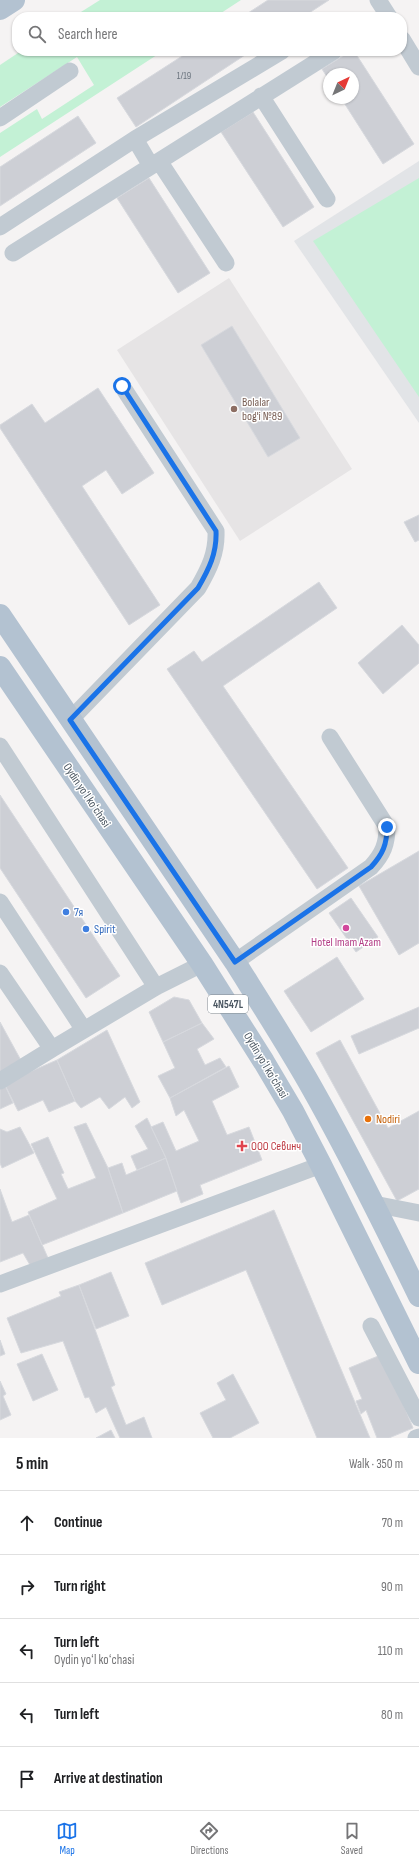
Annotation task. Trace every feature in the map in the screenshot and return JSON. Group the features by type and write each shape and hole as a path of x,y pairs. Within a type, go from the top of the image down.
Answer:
{"main road":[{"path":"0,9 14,0"},
{"name":"4N547L","path":"0,614 70,720 235,962 308,1082 374,1204 419,1296"},
{"name":"Oydin yoʻl koʻchasi","path":"0,667 202,964 293,1111 419,1363"}],"street":[{"path":"378,0 386,12"},
{"path":"407,47 419,67"},
{"path":"0,227 135,140 274,56"},
{"path":"13,253 326,56"},
{"path":"0,118 70,71"},
{"path":"261,96 327,199"},
{"path":"135,140 155,164 226,263"},
{"path":"70,720 198,588 210,568 216,544 216,531 122,386"},
{"path":"235,962 371,867 381,856 387,842 387,827 330,737"},
{"path":"0,746 156,987"},
{"path":"0,902 84,1030"},
{"path":"0,1081 156,987 202,964"},
{"path":"0,973 52,1049"},
{"path":"0,1284 321,1165"},
{"path":"374,1204 419,1213"},
{"path":"371,1326 419,1418"},
{"path":"385,1353 408,1340"}],"shaded area":[{"path":"419,161 419,423 294,241"},
{"name":"Bolalar bog'i №89","path":"229,278 352,469 240,541 117,350"}],"green space":[{"path":"100,0 241,0 223,12 81,12"},
{"path":"14,56 155,56 0,157 0,133 37,109 42,119 94,85 77,57 0,107 0,65"},
{"path":"419,178 419,397 313,241"}],"building":[{"path":"268,0 329,0 311,12 250,12"},
{"path":"182,56 243,56 136,127 117,98"},
{"path":"343,56 357,56 414,144 383,164 345,104 359,104 359,68 324,68"},
{"path":"253,112 314,207 283,227 221,132"},
{"path":"78,116 96,143 0,206 0,167"},
{"path":"149,178 210,273 178,293 117,198"},
{"path":"232,326 300,438 268,457 201,345"},
{"path":"98,388 154,473 122,494 106,470 82,486 160,605 129,625 0,428 0,425 32,404 45,423"},
{"path":"419,515 419,540 415,542 404,522"},
{"path":"319,582 337,608 223,686 348,868 317,889 167,669 194,651 202,662"},
{"path":"402,625 419,645 419,663 383,694 358,663"},
{"path":"0,795 120,976 86,998 0,868"},
{"path":"419,851 419,943 399,955 359,886"},
{"path":"351,898 378,937 356,952 329,913"},
{"path":"337,957 364,999 311,1032 284,991"},
{"path":"174,997 189,1000 202,1023 163,1042 149,1012"},
{"path":"419,1007 419,1028 359,1054 351,1036"},
{"path":"0,1022 23,1064 0,1077"},
{"path":"202,1023 214,1039 197,1049 205,1065 220,1058 226,1067 170,1098 158,1076 175,1068 163,1042"},
{"path":"107,1030 140,1102 132,1108 125,1097 109,1109 100,1097 81,1108 75,1101 57,1060"},
{"path":"340,1040 388,1128 419,1111 419,1189 397,1201 316,1053"},
{"path":"57,1060 75,1101 49,1112 43,1100 18,1111 4,1083"},
{"path":"229,1066 239,1087 212,1101 227,1135 249,1127 262,1160 200,1185 203,1194 181,1203 165,1156 151,1127 163,1122 176,1151 199,1141 184,1110 176,1116 170,1098"},
{"path":"4,1083 13,1103 0,1109 0,1086"},
{"path":"147,1118 166,1158 137,1170 131,1156 148,1149 135,1126"},
{"path":"86,1123 108,1168 123,1213 42,1245 28,1212 57,1199 31,1144 48,1137 64,1173 61,1174 68,1189 96,1178 74,1127"},
{"path":"20,1127 34,1153 2,1168 0,1163 0,1129 7,1132"},
{"path":"166,1158 177,1191 123,1213 108,1168 122,1163 126,1175"},
{"path":"0,1189 12,1222 29,1215 48,1258 30,1265 23,1253 0,1262"},
{"path":"274,1210 370,1438 317,1438 246,1270 162,1305 145,1263"},
{"path":"111,1272 129,1316 96,1329 79,1285"},
{"path":"79,1285 115,1385 111,1387 126,1425 144,1417 152,1438 120,1438 106,1407 96,1413 89,1397 85,1398 63,1341 21,1353 7,1318 61,1296 59,1292"},
{"path":"0,1340 5,1354 0,1356"},
{"path":"42,1354 58,1390 33,1401 17,1364"},
{"path":"383,1354 413,1428 389,1438 377,1438 366,1410 361,1414 356,1401 362,1399 349,1368"},
{"path":"233,1374 259,1423 230,1438 213,1438 200,1413 226,1400 217,1383"},
{"path":"0,1381 6,1394 3,1396 11,1415 0,1420"},
{"path":"111,1430 115,1438 96,1438"}],"place":[{"name":"Bolalar bog'i №89","path":"234,409"},
{"name":"7я","path":"66,912"},
{"name":"Hotel Imam Azam","path":"346,928"},
{"name":"Spirit","path":"86,929"},
{"name":"Nodiri","path":"368,1119"},
{"name":"ООО Севинч","path":"242,1146"}],"route":[{"path":"122,386 216,531 216,544 210,568 198,588 70,720 235,962 371,867 381,856 387,842 387,827"}]}
